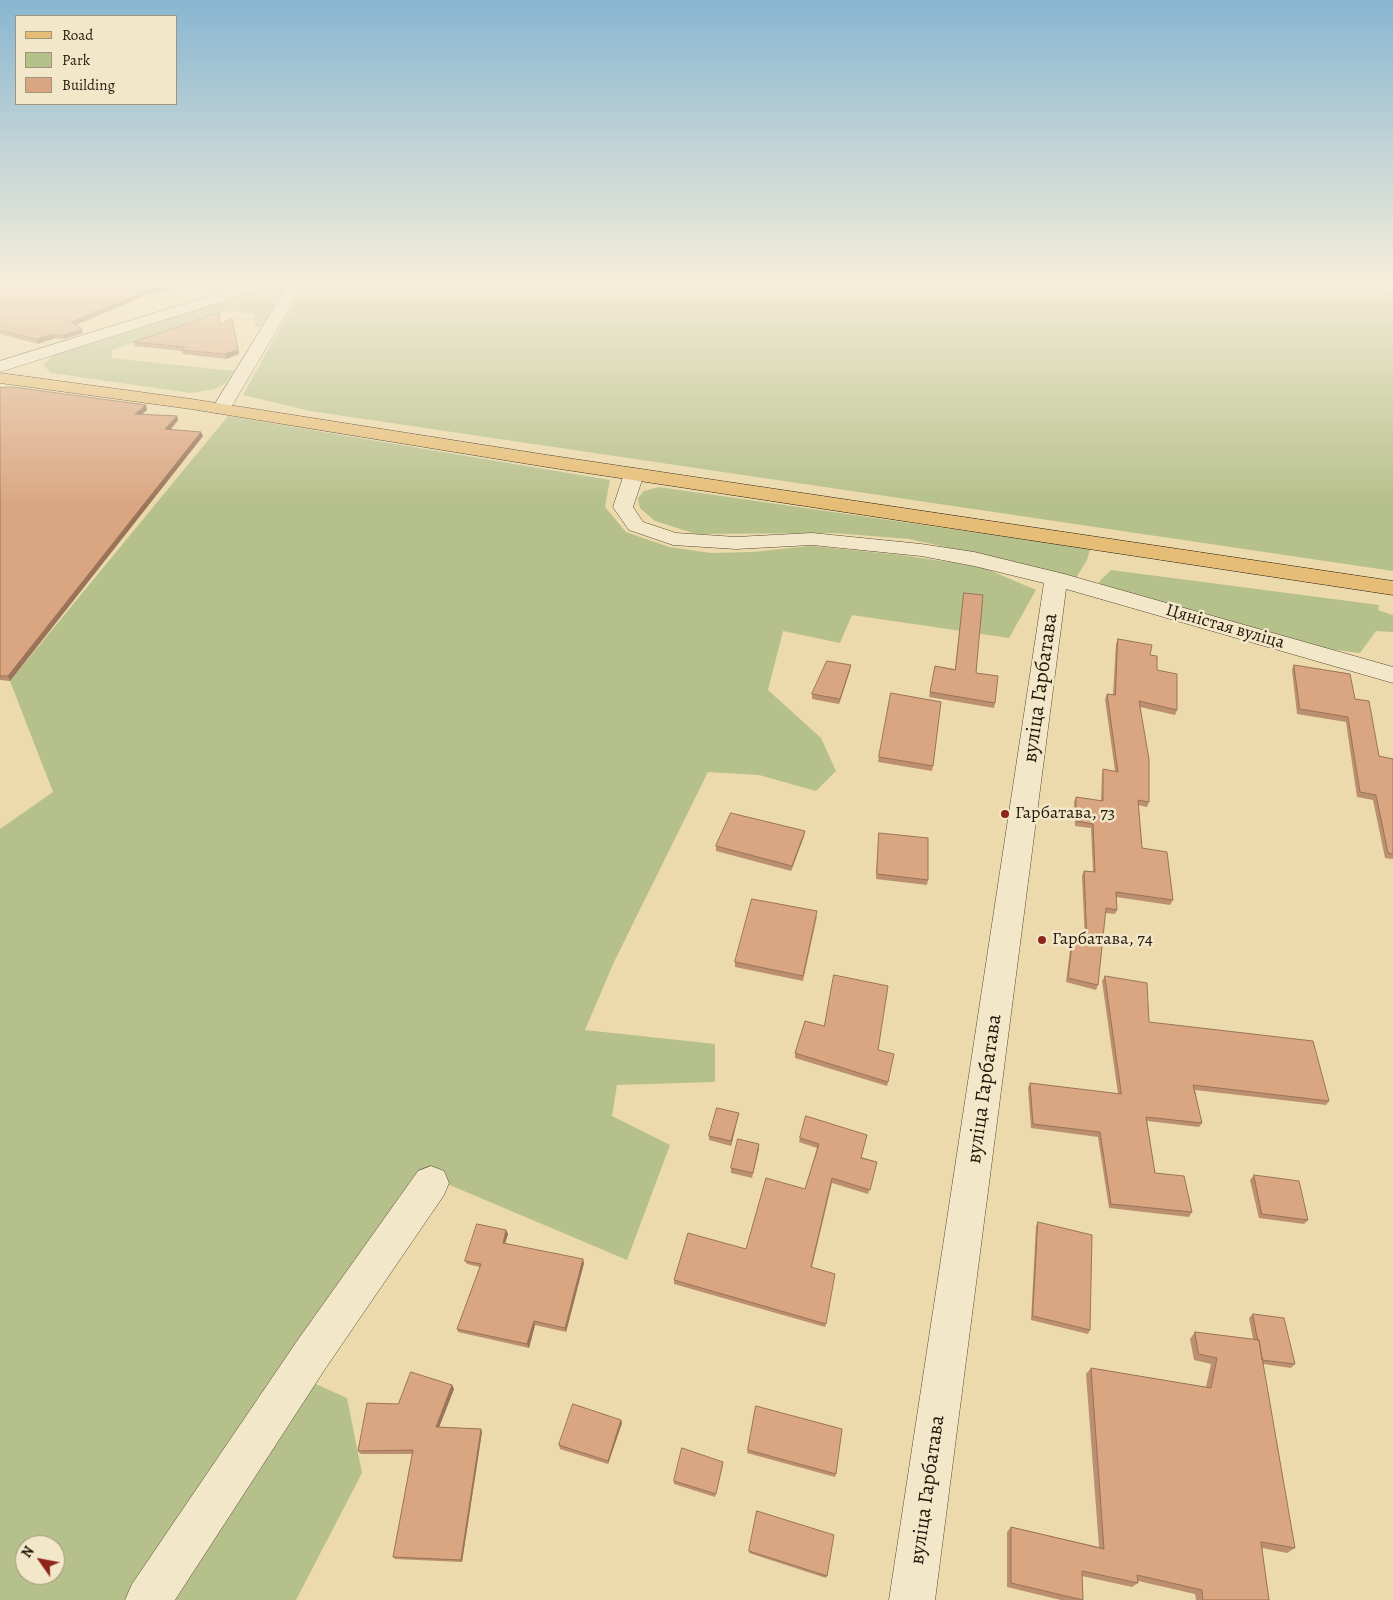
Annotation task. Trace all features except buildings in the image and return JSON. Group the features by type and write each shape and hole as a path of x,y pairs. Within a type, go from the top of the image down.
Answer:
{"main road":[{"path":"0,378 221,409 634,474 1393,588"}],"street":[{"path":"0,367 33,357"},
{"path":"221,409 252,357"},
{"name":"Цяністая вуліца","path":"634,474 623,507 636,526 673,538 736,543 812,539 870,544 974,559 1056,579 1393,675"},
{"name":"вуліца Гарбатава","path":"912,1600 1056,579"},
{"path":"148,1600 311,1355 431,1183"}],"green space":[{"path":"52,357 112,357 234,371 226,383 215,389 191,393 51,373 43,365"},
{"path":"264,357 1393,357 1393,571 310,411 243,395"},
{"path":"228,416 610,480 605,507 626,532 669,547 711,553 752,552 811,546 901,555 982,567 1036,590 1009,638 852,615 840,643 783,631 768,690 821,738 836,771 816,791 759,775 708,772 614,962 585,1030 715,1044 715,1082 617,1085 612,1116 670,1145 627,1260 419,1172 280,1368 347,1398 362,1473 296,1600 0,1600 0,829 53,792 10,681"},
{"path":"659,487 1090,549 1087,560 1076,578 909,539 834,533 696,534 655,521 640,508 638,498 644,491"},
{"path":"1111,570 1379,605 1378,610 1393,615 1393,632 1376,631 1360,653 1305,646 1105,590 1099,582"}],"place":[{"name":"Гарбатава, 73","path":"1005,814"},
{"name":"Гарбатава, 74","path":"1042,940"}]}
